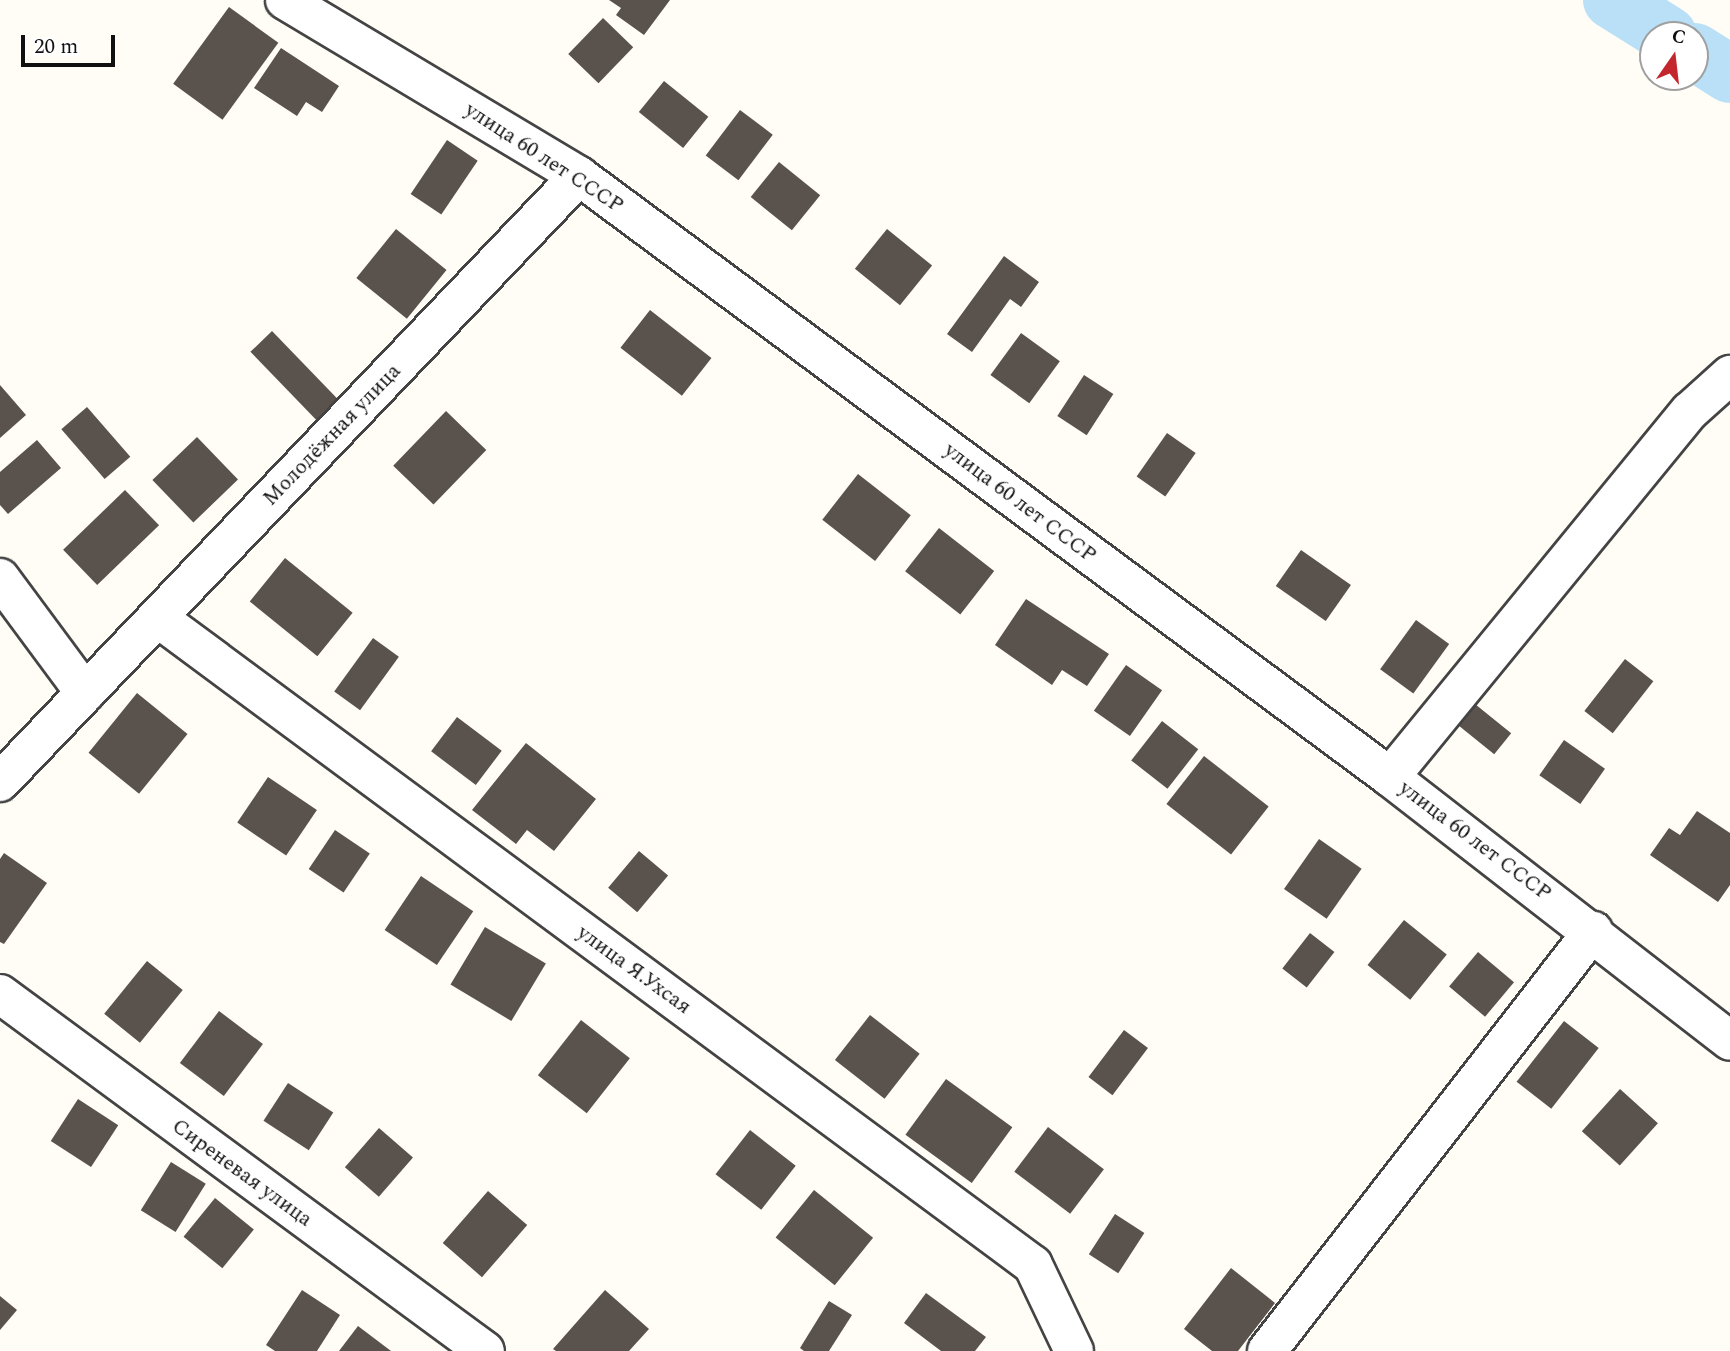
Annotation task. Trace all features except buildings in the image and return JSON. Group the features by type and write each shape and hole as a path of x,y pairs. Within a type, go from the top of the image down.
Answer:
{"street":[{"name":"улица 60 лет СССР","path":"285,0 579,176 1390,777 1593,931 1730,1041"},
{"name":"Молодёжная улица","path":"0,782 579,176"},
{"path":"1390,777 1690,411 1730,375"},
{"path":"0,578 85,693"},
{"name":"улица Я.Ухсая","path":"158,618 1033,1265 1074,1351"},
{"path":"1267,1351 1593,931"},
{"name":"Сиреневая улица","path":"0,994 485,1351"}],"waterway":[{"path":"1612,0 1646,21"},
{"path":"1709,61 1730,74"}]}
